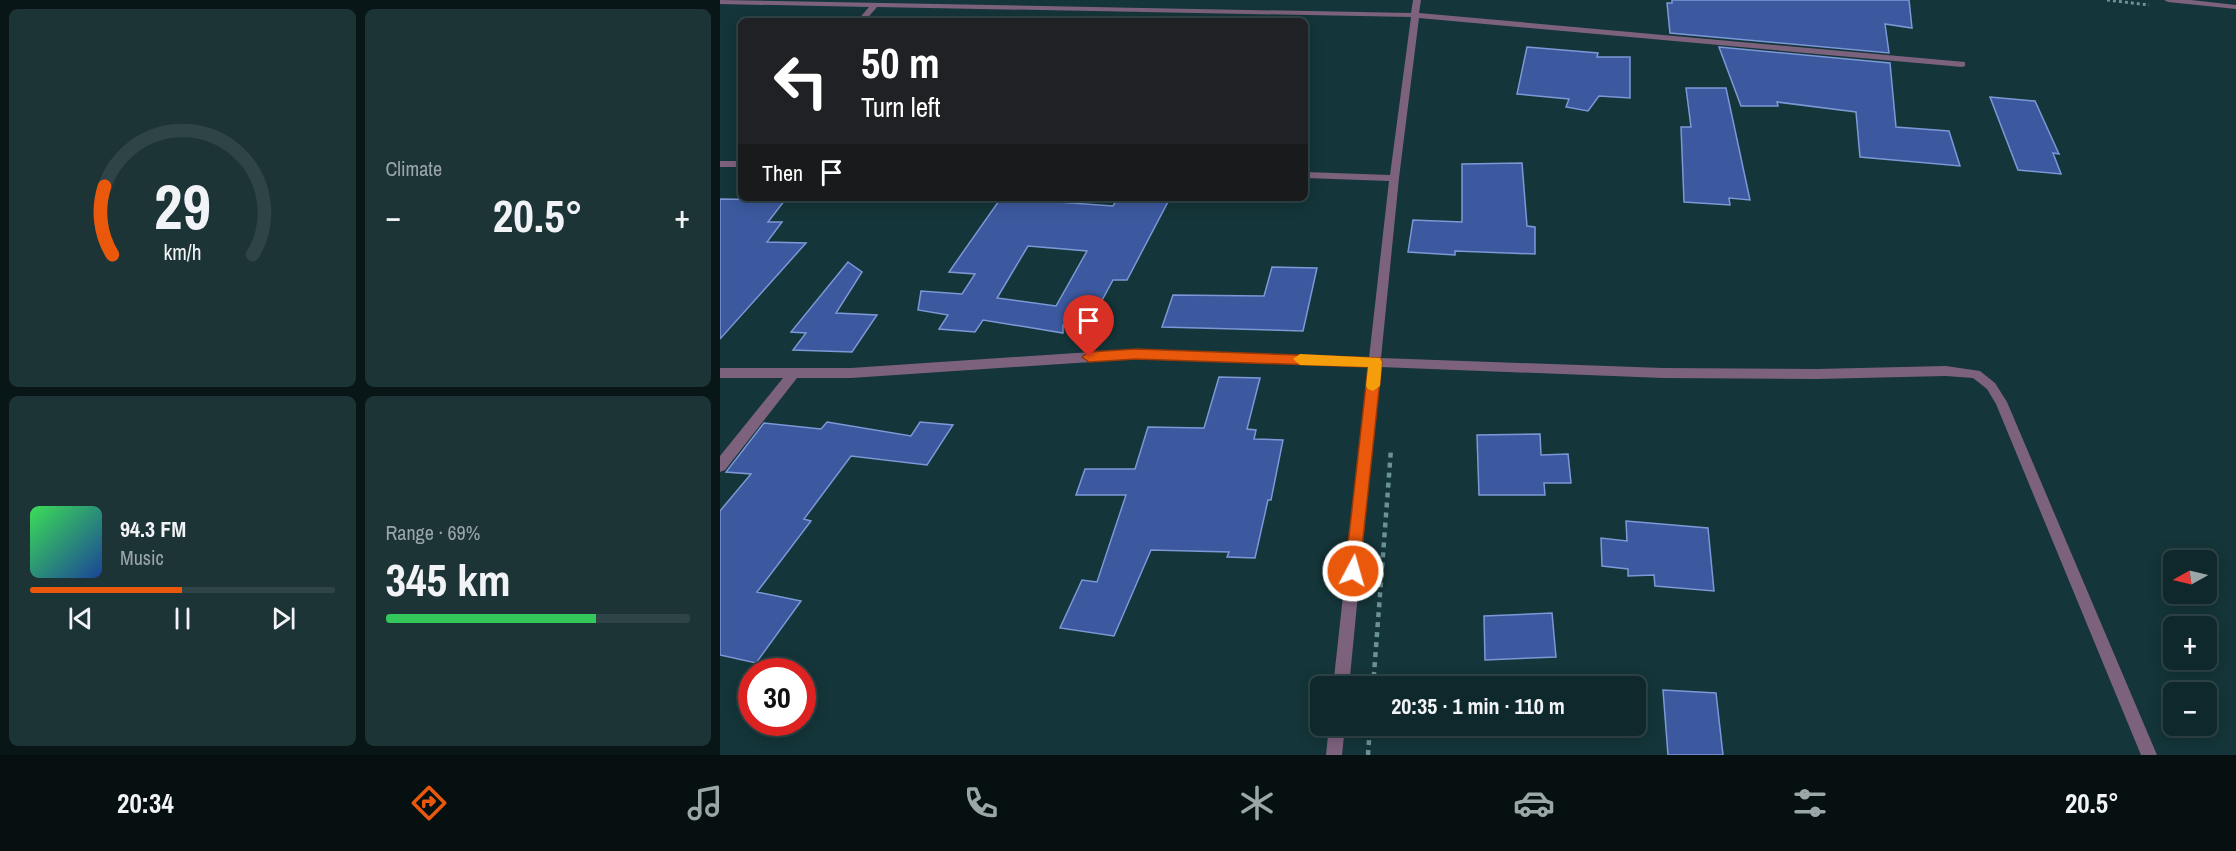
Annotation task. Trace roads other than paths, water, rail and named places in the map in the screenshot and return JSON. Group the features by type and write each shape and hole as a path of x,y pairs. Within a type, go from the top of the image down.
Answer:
{"street":[{"path":"1342,676 1394,178 1417,0"},
{"path":"2168,0 2236,7"},
{"path":"723,3 1416,15 1962,64"},
{"path":"864,18 874,6"},
{"path":"720,164 738,164"},
{"path":"1308,175 1394,178"},
{"path":"720,373 792,375 1136,354 1663,373 1816,374 1946,371 1976,374 1991,386 2001,402 2149,755"},
{"path":"720,466 792,375"},
{"path":"1334,755 1336,736"}]}
